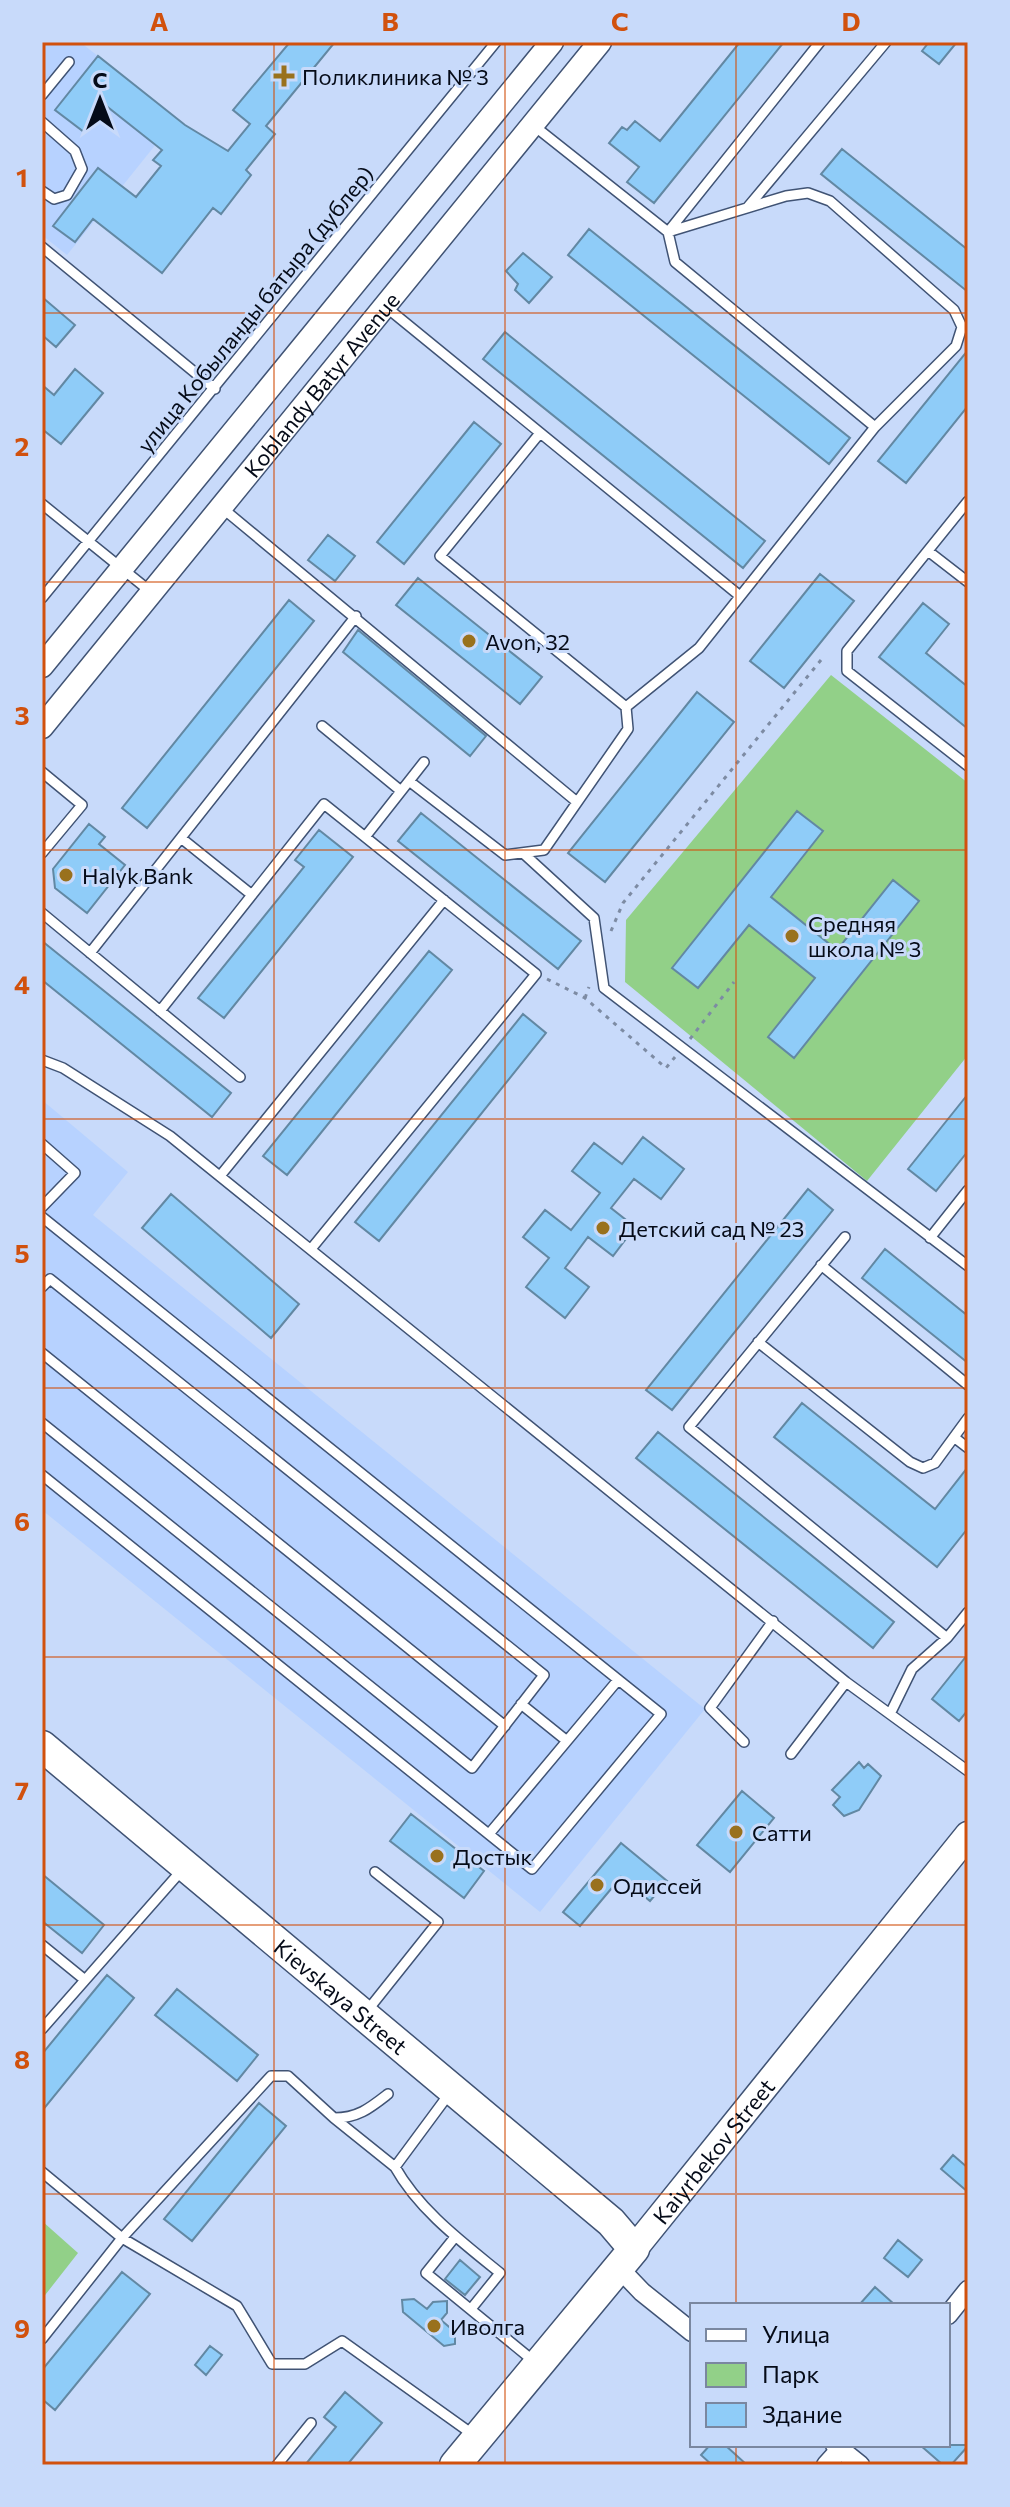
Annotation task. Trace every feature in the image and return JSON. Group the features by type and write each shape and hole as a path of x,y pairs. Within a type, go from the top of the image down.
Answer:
{"highway":[{"name":"Kievskaya Street","path":"42,1746 611,2222 627,2259"},
{"name":"Kaiyrbekov Street","path":"455,2465 627,2259"}],"main road":[{"name":"Kaiyrbekov Street","path":"627,2259 968,1835"}],"street":[{"name":"Koblandy Batyr Avenue","path":"42,666 552,42"},
{"name":"Koblandy Batyr Avenue","path":"42,727 600,42"},
{"path":"627,2259 642,2292 690,2330"},
{"path":"950,2312 968,2290"},
{"path":"826,2465 839,2447"},
{"path":"841,2447 860,2465"}],"lane":[{"name":"улица Кобыланды батыра (дублер)","path":"42,598 496,42"},
{"path":"668,232 820,42"},
{"path":"747,208 886,42"},
{"path":"42,95 69,62"},
{"path":"42,122 75,151 82,169 67,195 54,199 42,191"},
{"path":"533,125 668,232 675,262 875,427"},
{"path":"626,707 699,648 875,427 956,346 962,327 954,310 830,201 808,193 668,232"},
{"path":"42,247 215,389"},
{"path":"385,306 740,596"},
{"path":"409,781 505,855 544,850 628,729 626,707 440,556 540,433"},
{"path":"968,501 847,651 847,671 968,766"},
{"path":"42,504 151,592"},
{"path":"221,507 577,802"},
{"path":"928,551 968,582"},
{"path":"90,953 356,616"},
{"path":"322,726 401,791"},
{"path":"365,837 424,762"},
{"path":"42,772 82,805 42,853"},
{"path":"160,1011 324,804 536,974 311,1249"},
{"path":"181,838 252,895"},
{"path":"523,853 594,918 604,988 968,1266"},
{"path":"220,1176 444,900"},
{"path":"42,913 240,1077"},
{"path":"42,1060 63,1068 170,1136 846,1682 968,1771"},
{"path":"42,1144 75,1173 42,1207"},
{"path":"930,1238 968,1190"},
{"path":"42,1217 661,1714 532,1869 42,1475"},
{"path":"845,1237 689,1427 947,1638"},
{"path":"821,1265 968,1385"},
{"path":"42,1287 50,1279 544,1675 472,1768 42,1423"},
{"path":"758,1342 910,1462 923,1468 935,1463 968,1418"},
{"path":"42,1353 505,1726"},
{"path":"955,1438 968,1448"},
{"path":"890,1714 912,1669 947,1638 968,1612"},
{"path":"744,1742 710,1708 773,1621"},
{"path":"489,1834 618,1680"},
{"path":"791,1754 846,1682"},
{"path":"521,1704 567,1741"},
{"path":"42,2029 186,1865"},
{"path":"364,2013 399,1975 438,1922 375,1872"},
{"path":"42,1945 85,1980"},
{"path":"42,2339 122,2238 271,2076 288,2076 395,2167 404,2182 455,2237 500,2273 471,2309"},
{"path":"395,2167 453,2088"},
{"path":"334,2118 351,2118 365,2112 388,2094"},
{"path":"42,2172 122,2238 237,2306 272,2364 305,2364 342,2341 478,2438"},
{"path":"455,2237 426,2273 539,2365"},
{"path":"277,2465 311,2423"}],"path":[{"path":"585,998 623,903 821,660"}],"shaded area":[{"path":"42,42 80,42 177,118 67,255 42,235"},
{"path":"42,1100 128,1172 93,1215 705,1709 540,1912 42,1510"}],"green space":[{"path":"831,675 968,783 968,1055 867,1181 625,982 626,920"},
{"path":"42,2221 78,2253 42,2299"}],"building":[{"path":"290,42 335,42 266,126 275,134 246,170 251,175 221,214 213,208 162,273 93,219 75,242 53,226 98,168 136,197 161,166 153,160 162,150 105,105 84,132 55,110 98,56 185,125 228,151 250,124 233,110"},
{"path":"740,42 784,42 654,203 627,182 639,167 609,143 622,127 627,130 635,121 660,141"},
{"path":"929,42 957,42 939,64 922,51"},
{"path":"842,149 968,250 968,292 821,174"},
{"path":"589,229 850,438 829,464 568,255"},
{"path":"523,253 552,277 529,303 515,290 518,284 506,271"},
{"path":"42,297 75,325 56,347 42,335"},
{"path":"505,332 765,541 743,568 483,359"},
{"path":"968,350 968,406 906,483 878,461"},
{"path":"75,369 103,393 61,444 42,429 42,385 54,395"},
{"path":"474,422 501,444 404,564 377,542"},
{"path":"328,535 355,556 335,581 308,560"},
{"path":"820,574 854,601 784,688 750,661"},
{"name":"Avon, 32","path":"418,578 542,677 520,704 396,605"},
{"path":"289,600 314,621 147,828 122,808"},
{"path":"923,603 949,624 926,653 968,687 968,729 879,657"},
{"path":"358,630 486,736 470,756 343,652"},
{"path":"697,692 734,722 605,882 568,853"},
{"name":"Средняя школа № 3","path":"797,811 823,831 771,897 837,950 893,880 919,901 794,1058 768,1037 815,978 749,925 698,988 672,968"},
{"path":"421,813 581,941 558,969 398,841"},
{"path":"89,824 105,837 99,844 125,865 87,913 55,888 53,869"},
{"path":"319,830 353,857 224,1018 198,998 304,867 295,860"},
{"path":"42,941 231,1093 212,1117 42,980"},
{"path":"429,951 452,970 287,1175 263,1156"},
{"path":"523,1014 546,1033 379,1241 355,1222"},
{"path":"968,1094 968,1151 936,1191 908,1169"},
{"name":"Детский сад № 23","path":"643,1137 684,1169 661,1199 634,1179 611,1208 635,1227 613,1256 588,1237 565,1268 589,1287 565,1318 526,1287 549,1258 523,1237 545,1210 571,1230 600,1193 572,1171 594,1143 622,1164"},
{"path":"808,1189 833,1210 672,1410 646,1390"},
{"path":"171,1194 299,1304 271,1338 142,1228"},
{"path":"885,1249 968,1316 968,1363 862,1278"},
{"path":"802,1403 935,1509 968,1467 968,1528 937,1567 774,1437"},
{"path":"658,1432 894,1622 873,1648 636,1458"},
{"path":"968,1654 968,1710 959,1721 932,1699"},
{"path":"859,1762 864,1768 868,1764 881,1776 859,1810 844,1816 833,1805 840,1797 832,1790"},
{"name":"Сатти","path":"742,1791 774,1818 730,1872 697,1845"},
{"name":"Достык","path":"411,1814 484,1871 464,1898 390,1841"},
{"path":"621,1843 667,1881 650,1901 621,1877 580,1926 563,1912"},
{"path":"42,1874 104,1925 82,1953 42,1921"},
{"path":"107,1975 134,1998 42,2111 42,2054"},
{"path":"177,1989 258,2055 237,2081 155,2015"},
{"path":"259,2103 286,2126 192,2241 164,2219"},
{"path":"953,2155 968,2168 968,2192 941,2169"},
{"path":"898,2240 922,2260 908,2277 884,2258"},
{"path":"460,2260 480,2277 465,2295 445,2279"},
{"path":"122,2272 150,2294 55,2410 42,2399 42,2370"},
{"path":"875,2287 893,2303 861,2303"},
{"name":"Иволга","path":"414,2299 427,2309 433,2302 447,2301 447,2313 441,2320 455,2332 455,2344 444,2346 403,2312 402,2300"},
{"path":"210,2346 222,2355 206,2375 195,2365"},
{"path":"345,2392 382,2423 347,2465 305,2465 336,2427 324,2417"},
{"path":"968,2445 951,2465 943,2465 922,2447"},
{"path":"708,2447 727,2447 747,2465 712,2465 701,2455"}],"place":[{"name":"Поликлиника № 3","path":"284,76"},
{"name":"Avon, 32","path":"469,641"},
{"name":"Halyk Bank","path":"66,875"},
{"name":"Средняя школа № 3","path":"792,936"},
{"name":"Детский сад № 23","path":"603,1228"},
{"name":"Сатти","path":"736,1832"},
{"name":"Достык","path":"437,1856"},
{"name":"Одиссей","path":"597,1885"},
{"name":"Иволга","path":"434,2326"}]}
